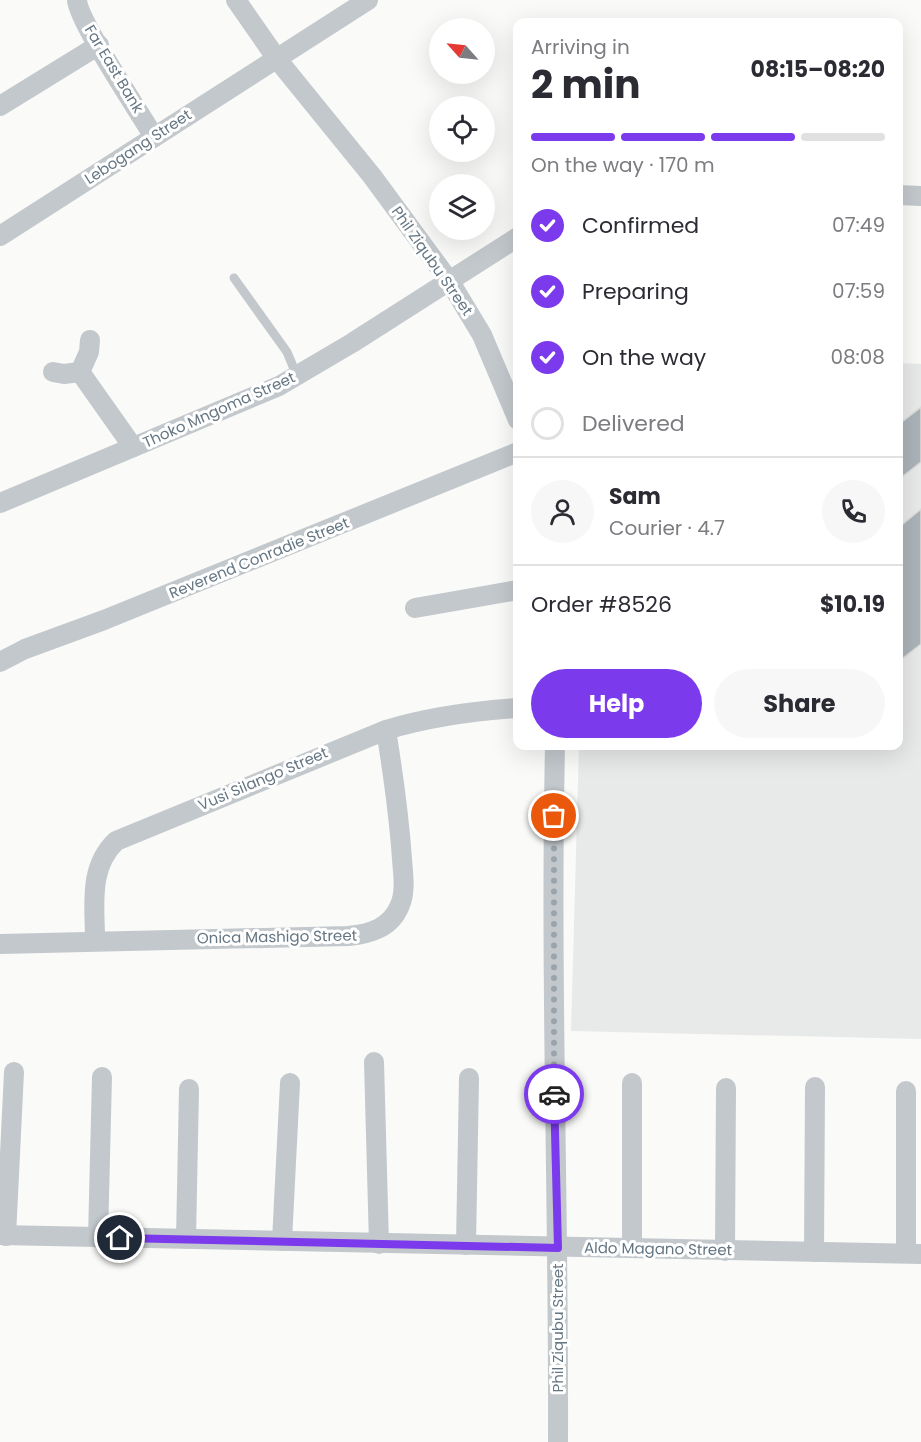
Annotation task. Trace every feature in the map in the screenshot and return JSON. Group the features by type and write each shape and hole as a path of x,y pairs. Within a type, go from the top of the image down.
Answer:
{"street":[{"name":"Far East Bank","path":"77,0 82,15 154,136"},
{"name":"Phil Ziqubu Street","path":"236,0 278,59 372,176 450,282 482,335 513,408"},
{"path":"278,59 368,0"},
{"path":"0,106 99,45"},
{"name":"Lebogang Street","path":"0,237 154,136 278,59"},
{"path":"903,195 921,196"},
{"name":"Thoko Mngoma Street","path":"0,503 230,407 297,376 513,240"},
{"path":"80,372 89,352 90,340"},
{"path":"53,372 72,374 80,372"},
{"path":"80,372 133,447"},
{"name":"Reverend Conradie Street","path":"0,662 25,649 104,620 513,454"},
{"path":"415,608 513,591"},
{"name":"Vusi Silango Street","path":"95,941 95,878 106,851 116,842 386,730 427,719 480,710 513,708"},
{"name":"Onica Mashigo Street","path":"0,944 348,936 368,934 382,927 400,906 404,889 400,820 386,730"},
{"name":"Phil Ziqubu Street","path":"555,750 553,1039 558,1248 558,1442"},
{"path":"374,1062 380,1244"},
{"path":"3,1236 14,1072"},
{"path":"98,1238 102,1077"},
{"path":"466,1245 469,1078"},
{"path":"282,1241 290,1083"},
{"path":"632,1083 632,1248"},
{"path":"814,1252 815,1087"},
{"path":"725,1251 726,1088"},
{"path":"186,1239 189,1089"},
{"path":"906,1092 914,1253"},
{"name":"Aldo Magano Street","path":"3,1236 914,1253"}],"lane":[{"path":"234,278 287,352 297,376"}],"shaded area":[{"path":"903,363 921,364 921,1039 571,1031 579,750 903,750"}],"building":[{"path":"921,407 921,462 903,476 903,421"},
{"path":"921,509 921,644 903,658 903,524"}],"way so far":[{"path":"554,816 554,1094"}],"route":[{"path":"120,1238 558,1248 554,1094"}]}
